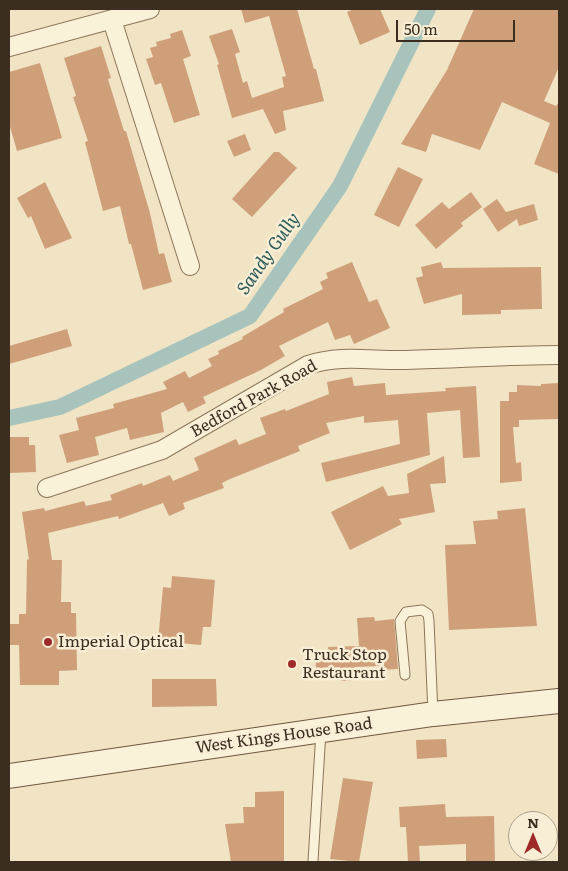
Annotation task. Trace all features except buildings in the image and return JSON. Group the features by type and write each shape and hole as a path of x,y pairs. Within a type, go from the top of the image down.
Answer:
{"main road":[{"name":"West Kings House Road","path":"9,776 433,714 559,700"}],"street":[{"path":"9,47 150,9"},
{"path":"112,20 190,266"},
{"name":"Bedford Park Road","path":"47,488 162,450 308,365 325,360 343,358 405,360 559,355"}],"lane":[{"path":"405,675 400,622 406,612 422,610 428,614 429,621 433,714"},
{"path":"312,861 321,731"}],"waterway":[{"name":"Sandy Gully","path":"9,418 60,407 250,316 340,186 428,9"}],"place":[{"name":"Imperial Optical","path":"48,642"},
{"name":"Truck Stop Restaurant","path":"292,664"}]}
